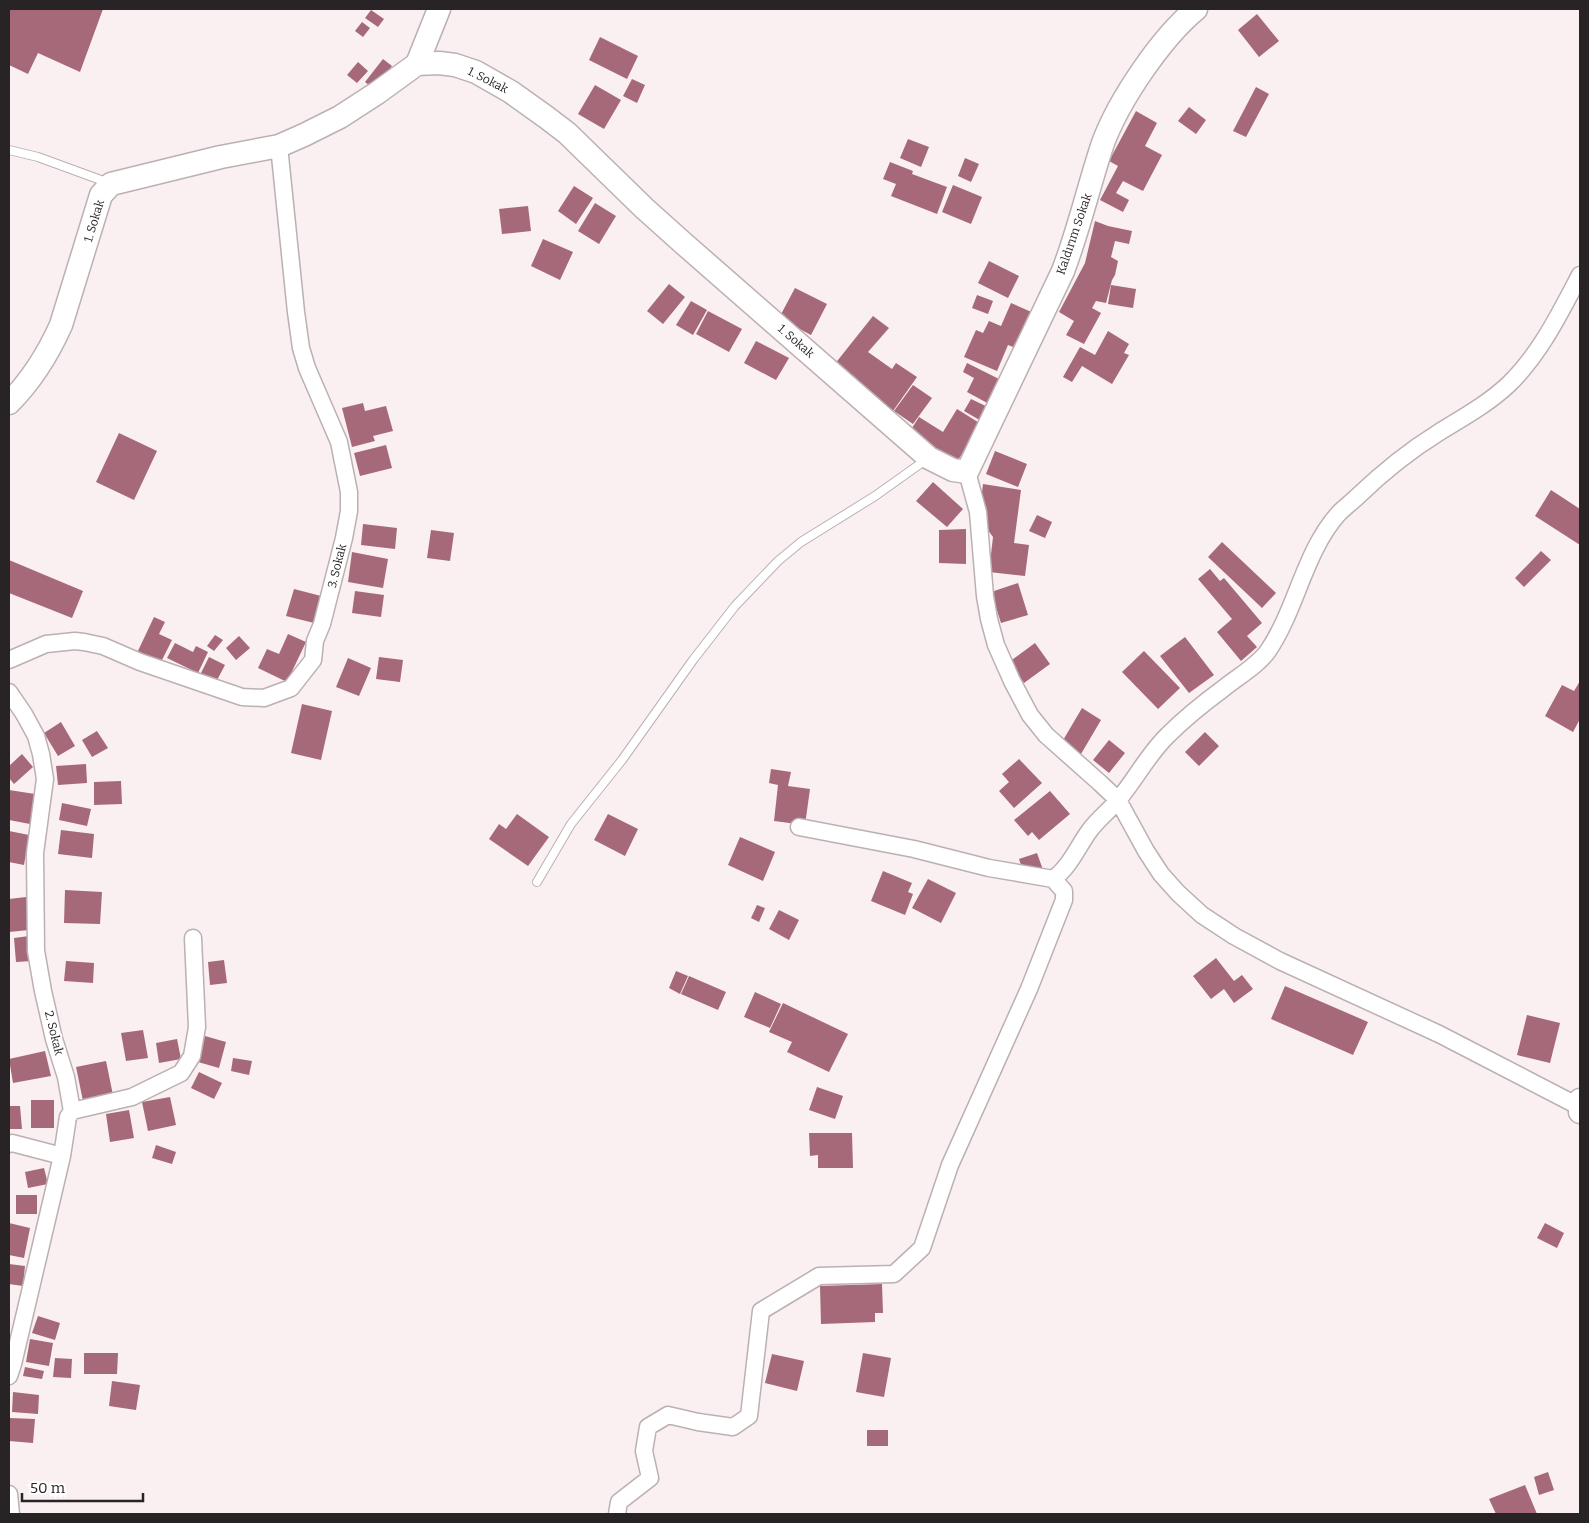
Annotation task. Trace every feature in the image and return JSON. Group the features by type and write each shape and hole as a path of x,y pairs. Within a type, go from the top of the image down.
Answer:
{"street":[{"path":"417,64 439,9"},
{"name":"Kaldırım Sokak","path":"967,472 1063,271 1073,245 1104,142 1111,126 1142,70 1189,11"},
{"name":"1. Sokak","path":"9,403 24,388 41,364 58,334 101,195 111,184 221,156 279,146 340,117 377,94 417,64 439,63 454,65 476,72 511,92 546,117 582,147 683,243 929,458 953,470 967,472"},
{"name":"3. Sokak","path":"9,660 46,644 84,642 103,646 140,662 242,697 264,698 291,688 313,660 315,641 322,624 344,538 349,511 349,492 339,442 332,422 307,368 302,348 296,312 279,146"},
{"path":"1053,879 1066,866 1096,822 1118,800 1167,736 1261,659 1294,599 1316,548 1327,529 1340,513 1376,479 1402,458 1507,386 1537,350 1580,275"},
{"path":"967,472 978,512 985,596 989,619 996,645 1012,681 1030,715 1046,735 1118,800 1146,851 1161,874 1178,893 1202,915 1234,936 1280,961 1438,1034 1580,1107"},
{"name":"2. Sokak","path":"9,692 36,736 45,779 35,853 36,951 43,991 54,1039 66,1078 72,1111 68,1118 62,1156 9,1376"},
{"path":"617,1514 619,1502 650,1478 644,1451 648,1427 668,1415 733,1427 749,1416 761,1311 819,1276 894,1274 922,1248 950,1165 1029,989 1064,900 1064,891 1053,879 989,868 914,849 799,828"},
{"path":"72,1111 132,1098 181,1073 192,1056 197,1027 193,938"},
{"path":"1580,1100 1580,1112"},
{"path":"9,1144 12,1143 62,1156"},
{"path":"9,1494 11,1514"}],"lane":[{"path":"9,150 38,156 111,184"},
{"path":"537,882 571,824 622,760 693,660 741,600 778,561 801,542 875,496 929,458"}],"building":[{"path":"9,9 103,9 80,72 38,53 28,74 9,65"},
{"path":"371,10 384,19 378,27 365,18"},
{"path":"1257,14 1279,41 1259,57 1238,30"},
{"path":"362,22 370,28 363,37 355,31"},
{"path":"600,37 638,56 627,79 589,60"},
{"path":"383,59 392,66 374,89 365,82"},
{"path":"358,62 368,71 357,83 347,75"},
{"path":"632,79 645,85 637,103 623,96"},
{"path":"595,85 621,100 604,129 578,114"},
{"path":"1256,87 1269,94 1246,137 1233,131"},
{"path":"1189,107 1206,120 1196,134 1178,121"},
{"path":"1136,111 1157,123 1145,146 1162,155 1143,191 1123,181 1116,193 1129,200 1123,212 1100,200 1118,166 1109,161"},
{"path":"908,139 929,147 921,167 900,158"},
{"path":"965,158 979,164 971,182 958,176"},
{"path":"890,162 913,171 912,174 947,187 937,214 891,196 896,184 883,179"},
{"path":"953,185 982,197 971,224 942,212"},
{"path":"574,186 593,198 576,224 558,211"},
{"path":"595,203 616,216 599,244 578,231"},
{"path":"528,206 531,231 502,234 499,209"},
{"path":"1095,221 1132,231 1129,244 1115,241 1111,257 1118,261 1115,275 1106,303 1096,301 1092,308 1101,313 1084,344 1066,335 1074,321 1059,312 1085,263"},
{"path":"543,239 573,252 560,280 531,266"},
{"path":"989,261 1019,276 1008,298 978,283"},
{"path":"669,284 685,297 663,324 647,311"},
{"path":"1111,285 1136,289 1133,308 1108,304"},
{"path":"795,288 827,304 811,335 779,318"},
{"path":"977,295 993,301 988,314 972,308"},
{"path":"691,301 707,310 693,335 676,325"},
{"path":"1011,303 1036,314 1021,350 1008,345 997,371 964,357 976,330 983,333 989,321 1001,326"},
{"path":"708,311 742,329 729,352 696,334"},
{"path":"873,316 889,328 868,352 892,369 896,363 917,377 893,411 848,379 834,365"},
{"path":"1108,331 1129,344 1124,353 1129,355 1112,384 1082,366 1072,382 1063,377 1080,347 1095,355"},
{"path":"756,341 789,358 776,380 744,363"},
{"path":"967,363 1003,381 991,405 967,392 974,378 963,372"},
{"path":"913,385 932,398 913,424 894,411"},
{"path":"971,399 990,408 983,422 964,411"},
{"path":"363,403 365,411 386,406 393,431 373,436 375,441 352,447 342,408"},
{"path":"957,409 981,424 953,468 905,439 919,417 943,432"},
{"path":"119,433 157,451 134,500 96,482"},
{"path":"386,445 392,468 360,476 354,453"},
{"path":"995,451 1027,464 1018,487 986,474"},
{"path":"933,482 963,509 947,527 916,501"},
{"path":"983,484 1021,490 1014,543 1029,545 1025,576 989,572 993,537 979,518"},
{"path":"1551,490 1580,509 1580,545 1535,516"},
{"path":"1037,515 1052,522 1045,538 1029,531"},
{"path":"363,524 397,528 395,549 361,545"},
{"path":"966,529 966,564 939,563 939,530"},
{"path":"431,530 454,533 450,561 427,558"},
{"path":"1222,542 1276,593 1262,608 1208,557"},
{"path":"1541,551 1551,560 1524,587 1515,578"},
{"path":"352,552 388,559 383,588 348,582"},
{"path":"9,560 83,591 72,618 9,593"},
{"path":"1210,569 1220,581 1224,578 1262,623 1247,636 1257,647 1241,661 1217,632 1232,619 1198,579"},
{"path":"1018,583 1028,615 1001,623 991,592"},
{"path":"294,589 321,596 314,623 286,616"},
{"path":"355,591 384,595 381,617 352,613"},
{"path":"154,617 165,622 159,634 172,640 160,664 137,653"},
{"path":"288,634 306,642 287,682 258,668 267,649 279,654"},
{"path":"215,635 223,640 214,651 207,646"},
{"path":"239,636 250,648 236,660 226,648"},
{"path":"1185,637 1214,675 1189,693 1160,656"},
{"path":"175,643 193,652 196,646 208,652 198,673 167,658"},
{"path":"1035,643 1050,664 1024,683 1009,662"},
{"path":"1144,651 1180,688 1158,709 1122,672"},
{"path":"209,657 225,665 216,682 200,675"},
{"path":"379,657 403,660 400,682 376,679"},
{"path":"348,658 371,668 359,696 336,687"},
{"path":"1580,681 1580,719 1573,732 1545,716 1562,685 1574,691"},
{"path":"302,704 332,711 321,760 291,753"},
{"path":"1082,708 1101,720 1081,754 1062,742"},
{"path":"61,722 75,746 58,756 44,733"},
{"path":"97,731 108,748 92,757 82,740"},
{"path":"1205,732 1219,746 1199,766 1185,752"},
{"path":"1109,740 1125,753 1109,773 1093,760"},
{"path":"22,754 33,767 14,784 9,778 9,766"},
{"path":"1019,759 1042,783 1014,808 999,791 1009,782 1002,774"},
{"path":"86,764 87,783 58,785 56,766"},
{"path":"771,769 791,772 788,786 810,789 805,825 774,821 778,785 769,783"},
{"path":"121,781 122,804 94,805 94,782"},
{"path":"9,790 35,794 30,824 9,820"},
{"path":"1050,791 1070,814 1039,840 1032,832 1028,836 1014,820"},
{"path":"62,803 91,809 87,826 59,820"},
{"path":"517,814 549,837 528,866 489,839 499,824 506,829"},
{"path":"608,814 638,829 625,856 594,840"},
{"path":"61,830 94,834 92,858 58,854"},
{"path":"9,831 29,835 24,865 9,862"},
{"path":"740,837 775,852 763,881 728,865"},
{"path":"1037,853 1043,870 1025,877 1019,859"},
{"path":"883,871 912,883 908,892 913,894 905,915 871,901"},
{"path":"928,879 956,893 941,923 912,908"},
{"path":"65,890 102,892 100,924 64,923"},
{"path":"26,897 29,930 9,932 9,899"},
{"path":"757,905 765,908 759,922 751,918"},
{"path":"779,910 799,920 789,940 769,929"},
{"path":"29,936 32,961 16,962 14,938"},
{"path":"1216,958 1234,981 1242,975 1253,989 1234,1003 1224,989 1211,999 1193,976"},
{"path":"224,960 227,983 210,985 208,962"},
{"path":"66,961 94,963 93,983 64,981"},
{"path":"676,971 688,976 680,994 669,988"},
{"path":"689,976 726,992 718,1010 681,994"},
{"path":"1285,986 1368,1022 1353,1055 1271,1019"},
{"path":"755,992 781,1004 770,1028 744,1017"},
{"path":"783,1003 848,1034 829,1072 787,1052 792,1042 769,1032"},
{"path":"1527,1015 1560,1023 1550,1063 1517,1055"},
{"path":"143,1030 148,1058 126,1061 121,1033"},
{"path":"205,1036 226,1042 219,1068 198,1062"},
{"path":"177,1039 181,1059 159,1063 156,1043"},
{"path":"45,1051 51,1076 13,1083 9,1059"},
{"path":"233,1058 252,1061 249,1075 231,1071"},
{"path":"106,1061 113,1095 83,1101 76,1067"},
{"path":"199,1072 222,1083 214,1099 191,1088"},
{"path":"817,1087 843,1096 835,1119 809,1110"},
{"path":"170,1097 176,1125 148,1131 142,1102"},
{"path":"31,1100 54,1100 54,1128 31,1128"},
{"path":"9,1106 20,1106 22,1129 9,1129"},
{"path":"129,1110 134,1138 110,1142 106,1114"},
{"path":"809,1133 852,1133 853,1168 818,1168 818,1155 810,1156"},
{"path":"156,1145 176,1152 172,1164 152,1158"},
{"path":"44,1168 48,1184 28,1188 25,1172"},
{"path":"16,1195 37,1195 37,1214 16,1214"},
{"path":"9,1223 30,1228 24,1258 9,1255"},
{"path":"1545,1223 1564,1233 1557,1248 1537,1238"},
{"path":"9,1264 25,1266 23,1286 9,1284"},
{"path":"882,1284 883,1313 875,1313 875,1322 821,1324 820,1286"},
{"path":"38,1316 60,1323 55,1340 32,1333"},
{"path":"30,1339 53,1343 49,1366 26,1362"},
{"path":"84,1353 118,1353 117,1374 84,1374"},
{"path":"863,1353 891,1358 884,1397 856,1392"},
{"path":"772,1354 804,1361 797,1391 765,1383"},
{"path":"55,1358 72,1359 71,1378 53,1377"},
{"path":"25,1367 44,1371 42,1379 23,1376"},
{"path":"112,1381 140,1385 136,1410 109,1406"},
{"path":"13,1392 39,1395 38,1414 12,1412"},
{"path":"10,1418 35,1419 33,1443 9,1441"},
{"path":"867,1430 888,1430 888,1446 867,1446"},
{"path":"1548,1472 1554,1490 1539,1495 1534,1477"},
{"path":"1525,1485 1537,1514 1496,1514 1489,1499"}]}
